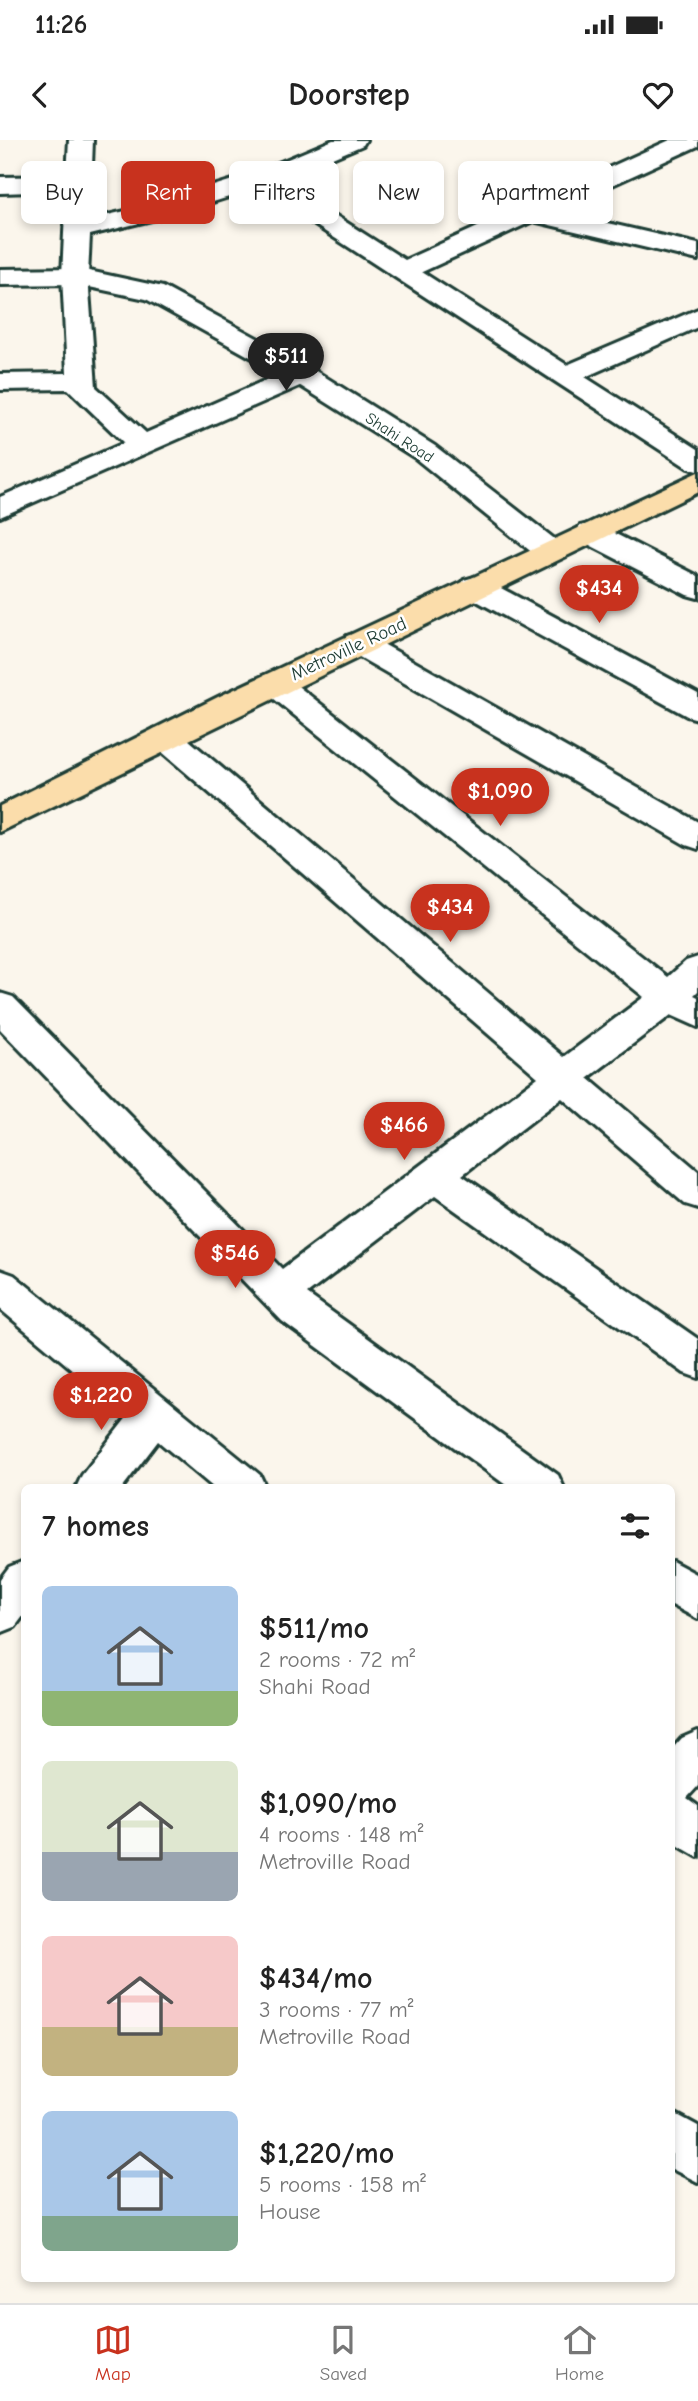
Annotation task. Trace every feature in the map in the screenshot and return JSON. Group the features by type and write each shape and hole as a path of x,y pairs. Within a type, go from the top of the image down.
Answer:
{"main road":[{"name":"Metroville Road","path":"0,820 274,683 698,481"}],"street":[{"path":"80,161 81,140"},
{"path":"304,161 354,140"},
{"path":"613,175 690,140"},
{"path":"0,185 21,184"},
{"path":"77,230 159,211 229,189"},
{"path":"77,224 75,276 82,389 143,445"},
{"path":"330,224 698,462"},
{"path":"402,271 506,224"},
{"path":"579,224 698,251"},
{"name":"Shahi Road","path":"0,277 75,276 154,293 302,375 425,452 550,551"},
{"path":"564,376 698,317"},
{"path":"0,508 302,375"},
{"path":"0,382 81,381"},
{"path":"0,485 52,484"},
{"path":"590,533 698,588"},
{"path":"475,587 698,708"},
{"path":"358,643 698,838"},
{"path":"274,683 683,1005"},
{"path":"165,737 698,1193"},
{"path":"280,1293 563,1078 683,1005 698,970"},
{"path":"0,1006 296,1309 537,1484"},
{"path":"435,1176 698,1361"},
{"path":"0,1286 240,1484"},
{"path":"100,1484 154,1414"},
{"path":"675,1583 698,1600"},
{"path":"675,1780 698,1753"},
{"path":"675,1816 698,1834"},
{"path":"675,2139 698,2157"}]}
